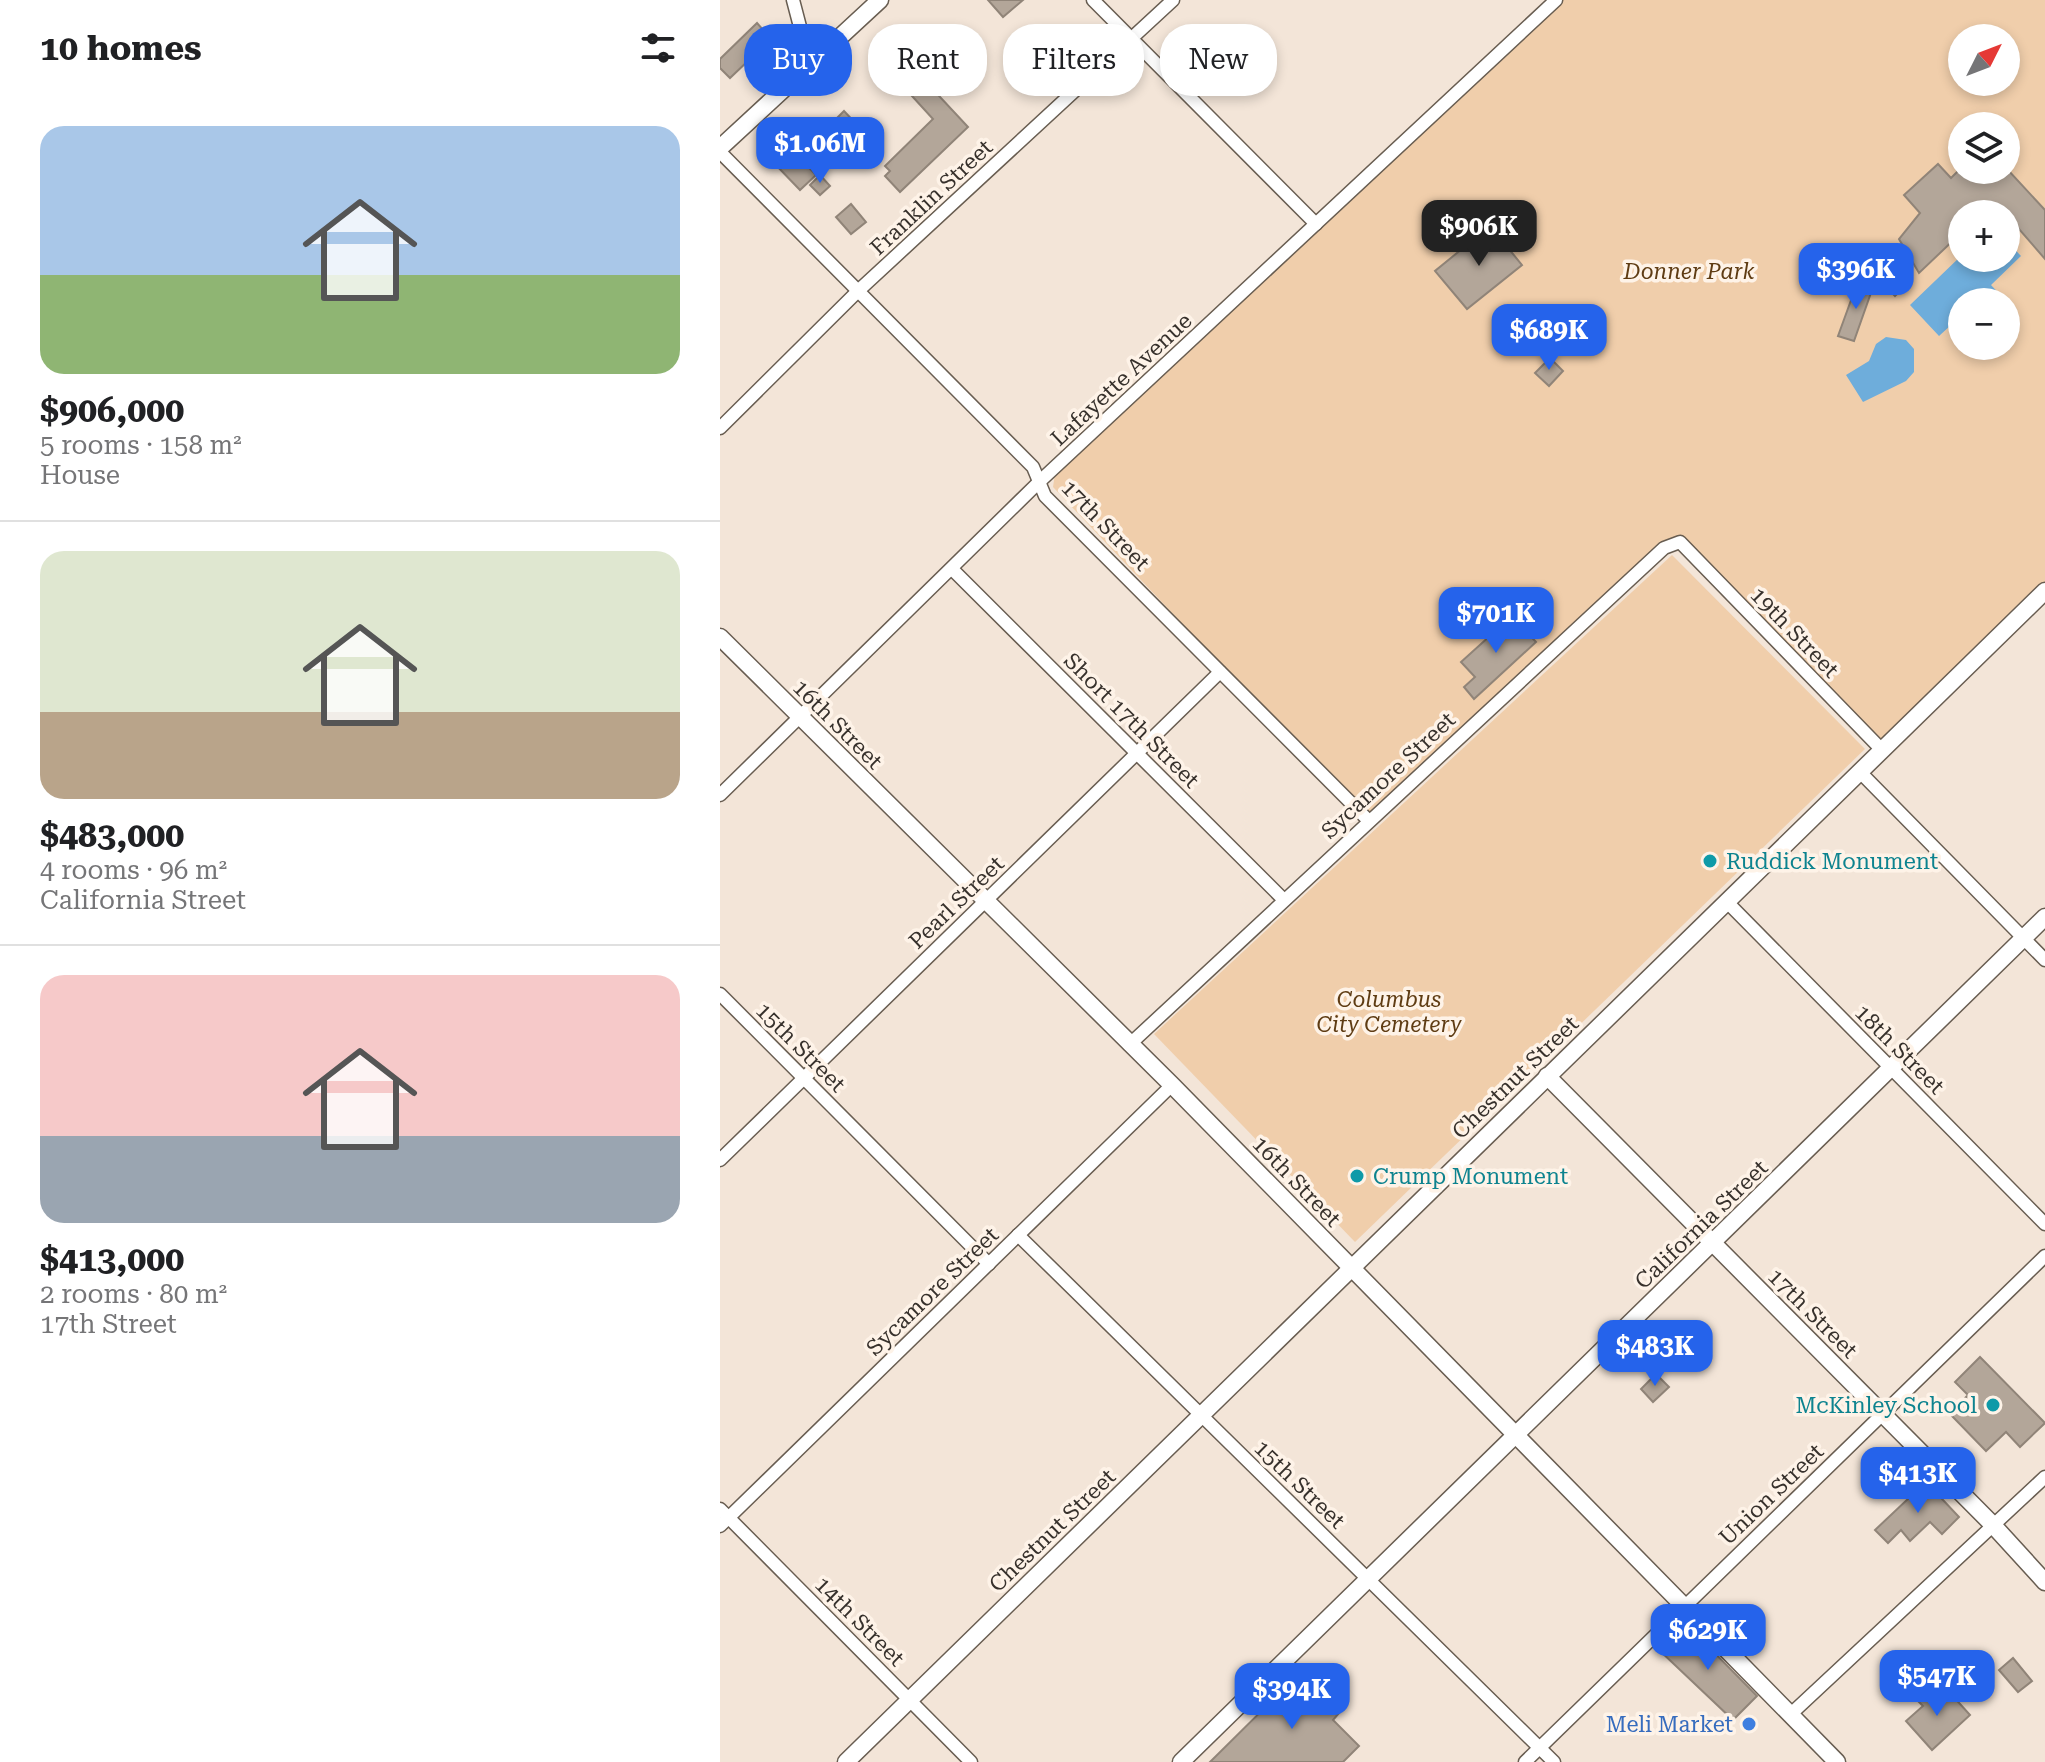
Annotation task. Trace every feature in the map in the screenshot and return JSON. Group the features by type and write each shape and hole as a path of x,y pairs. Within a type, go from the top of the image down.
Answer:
{"street":[{"path":"793,0 799,24"},
{"path":"852,26 880,0"},
{"path":"1093,0 1116,24"},
{"name":"Franklin Street","path":"1144,27 1173,0"},
{"name":"Lafayette Avenue","path":"720,795 1039,482 1556,0"},
{"path":"1144,52 1316,224"},
{"path":"720,150 777,96"},
{"name":"Franklin Street","path":"720,428 858,291 1069,96"},
{"name":"17th Street","path":"720,150 1033,467 1045,496 1369,821"},
{"name":"19th Street","path":"1680,542 1882,750"},
{"name":"Sycamore Street","path":"1129,1045 1635,573 1664,548 1680,542"},
{"name":"Short 17th Street","path":"952,569 1283,899"},
{"name":"Chestnut Street","path":"846,1762 2045,591"},
{"name":"16th Street","path":"720,637 1172,1085 1837,1762"},
{"name":"Pearl Street","path":"720,1160 1220,672"},
{"path":"1860,772 2045,960"},
{"name":"18th Street","path":"1727,902 2045,1224"},
{"name":"California Street","path":"1181,1762 2045,917"},
{"name":"15th Street","path":"720,994 989,1264"},
{"name":"17th Street","path":"1547,1076 1993,1525 2045,1582"},
{"name":"Sycamore Street","path":"723,1518 1172,1085"},
{"name":"15th Street","path":"1018,1235 1554,1762"},
{"name":"Union Street","path":"1525,1762 2045,1256"},
{"path":"1792,1713 2045,1477"},
{"name":"14th Street","path":"723,1518 971,1762"}],"green space":[{"name":"Donner Park","path":"1557,0 2045,0 2045,591 1882,750 1680,542 1664,548 1369,821 1053,487 1056,467"},
{"name":"Columbus City Cemetery","path":"1672,555 1865,749 1355,1242 1154,1034"}],"water":[{"path":"1948,268 1948,272 2004,272 1991,285 1994,288 1948,288 1948,328 1939,336 1910,305"},
{"path":"1886,337 1906,340 1914,349 1914,372 1906,381 1863,402 1846,375 1869,361 1876,344"}],"building":[{"path":"988,0 1023,0 1003,17"},
{"path":"744,36 744,65 730,78 720,68 720,59"},
{"path":"912,96 939,96 968,127 900,192 885,176 890,171 885,166 933,119"},
{"path":"844,111 859,127 838,148 823,132"},
{"path":"789,147 816,175 800,190 773,162"},
{"path":"1938,164 1948,175 1948,184 2020,183 2045,210 2045,259 2020,230 2020,200 1948,200 1948,245 1919,273 1899,239 1920,213 1904,195"},
{"path":"820,175 830,186 820,195 810,185"},
{"path":"851,204 866,222 851,234 836,217"},
{"path":"1490,226 1522,265 1467,309 1435,271"},
{"path":"1890,266 1905,286 1895,296 1876,276"},
{"path":"1858,281 1873,287 1854,341 1838,336"},
{"path":"1550,358 1563,371 1549,386 1535,373"},
{"path":"1512,616 1536,642 1474,699 1464,687 1475,677 1461,662"},
{"name":"McKinley School","path":"1980,1357 2045,1423 2020,1447 2006,1432 1986,1451 1950,1414 1968,1395 1955,1382"},
{"path":"1656,1374 1669,1387 1653,1402 1641,1389"},
{"path":"1926,1482 1959,1517 1942,1534 1930,1522 1910,1541 1901,1530 1888,1543 1875,1530"},
{"path":"1681,1627 1689,1627 1757,1696 1733,1720 1658,1649"},
{"path":"2013,1658 2032,1681 2018,1692 1999,1670"},
{"path":"1300,1673 1339,1713 1333,1720 1359,1746 1343,1762 1210,1762"},
{"path":"1934,1689 1947,1698 1951,1694 1970,1715 1932,1750 1906,1721 1923,1706 1919,1702"}],"place":[{"name":"Ruddick Monument","path":"1710,861"},
{"name":"Crump Monument","path":"1357,1176"},
{"name":"McKinley School","path":"1993,1405"},
{"name":"Meli Market","path":"1749,1724"}]}
